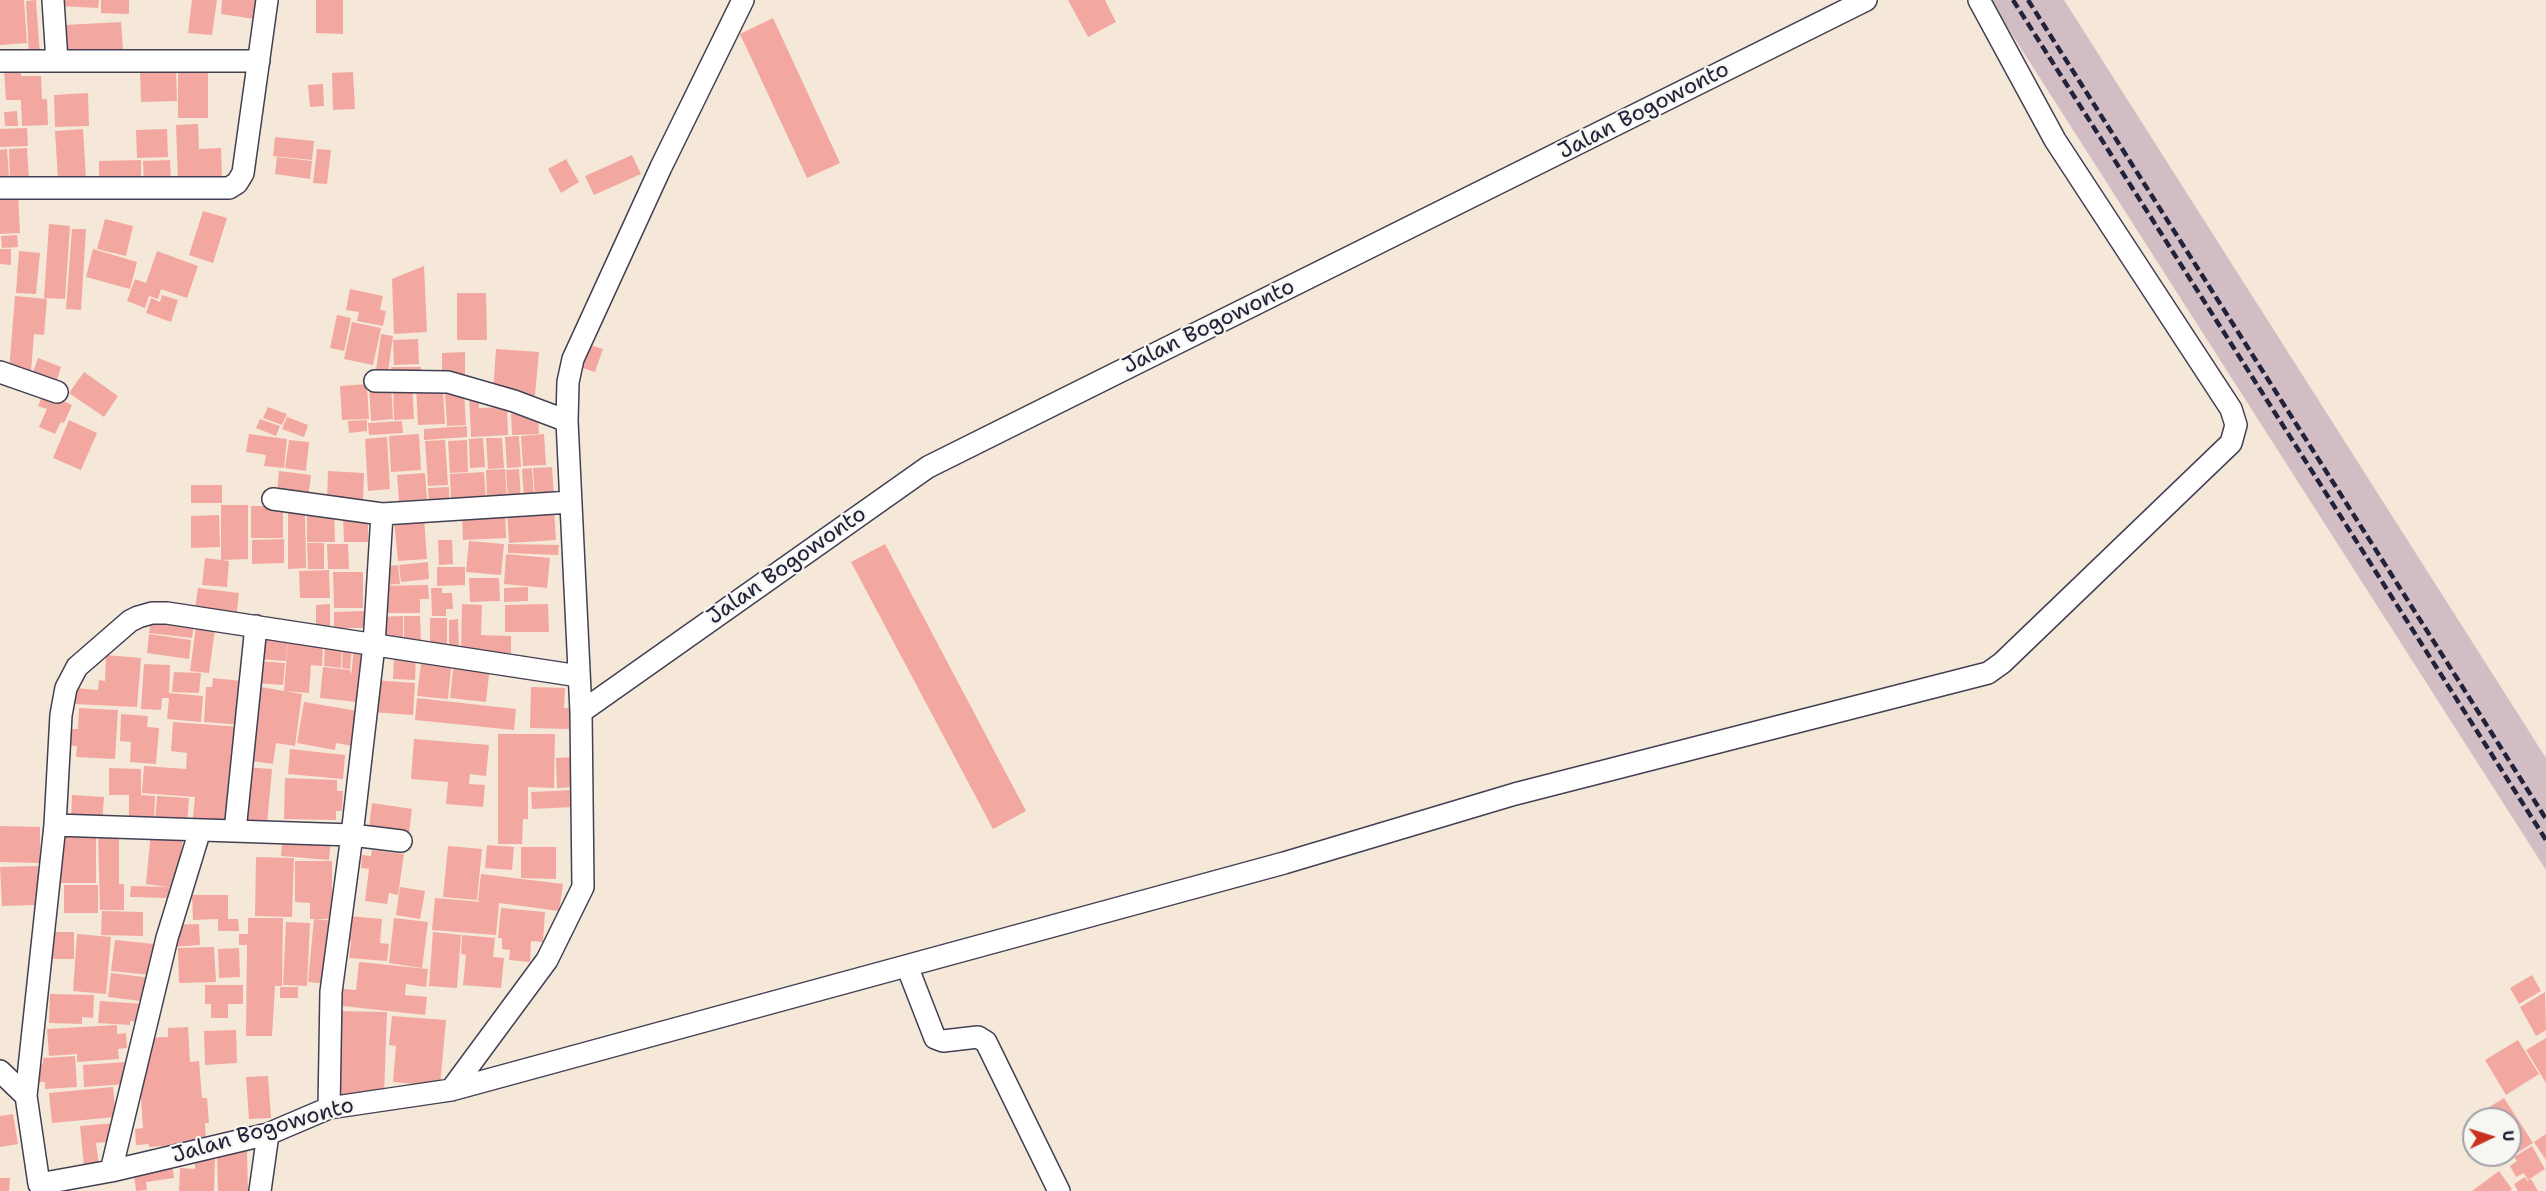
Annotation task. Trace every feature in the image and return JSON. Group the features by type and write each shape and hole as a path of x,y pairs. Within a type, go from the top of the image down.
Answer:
{"street":[{"path":"53,0 57,61"},
{"path":"0,188 230,188 237,183 243,173 267,0"},
{"path":"451,1090 547,960 583,887 581,712 567,421 568,382 573,359 581,340 661,167 743,0"},
{"name":"Jalan Bogowonto","path":"581,712 928,467 1866,0"},
{"name":"Jalan Bogowonto","path":"579,676 256,626 152,613 130,621 77,667 66,688 61,715 55,825 26,1096 38,1187 268,1134 329,1108 451,1090 1284,863 1515,794 1988,673 2002,663 2230,443 2236,426 2231,409 2055,140 1979,0"},
{"path":"0,61 259,61"},
{"path":"0,372 57,392"},
{"path":"375,381 448,382 514,400 567,421"},
{"path":"273,499 382,514 571,502"},
{"path":"329,1108 331,992 374,645 382,514"},
{"path":"235,831 256,626"},
{"path":"55,825 352,835 401,841"},
{"path":"111,1171 167,938 200,830"},
{"path":"907,966 935,1038 943,1041 978,1037 986,1042 1059,1191"},
{"path":"0,1071 26,1096"},
{"path":"260,1191 268,1134"}],"shaded area":[{"path":"1990,0 2064,0 2546,758 2546,870"}],"building":[{"path":"0,0 24,0 27,43 0,45"},
{"path":"36,0 40,55 29,56 26,1"},
{"path":"59,0 99,0 98,8 58,6"},
{"path":"101,0 129,0 129,14 101,13"},
{"path":"192,0 217,0 212,35 188,33"},
{"path":"222,0 258,0 255,19 221,14"},
{"path":"316,0 343,0 343,34 316,33"},
{"path":"1068,0 1105,0 1116,22 1088,37"},
{"path":"773,18 840,163 807,178 740,34"},
{"path":"121,22 123,49 66,52 64,25"},
{"path":"176,68 177,101 141,102 140,69"},
{"path":"21,69 21,76 41,76 42,99 47,99 48,125 22,126 21,100 6,100 4,70"},
{"path":"178,70 208,70 208,118 178,118"},
{"path":"353,72 355,109 333,110 332,73"},
{"path":"323,84 324,106 310,107 308,85"},
{"path":"88,93 89,126 55,127 54,95"},
{"path":"17,111 18,126 5,126 4,112"},
{"path":"198,124 199,149 221,148 222,180 178,181 176,125"},
{"path":"27,128 28,146 0,147 0,129"},
{"path":"83,129 86,178 58,179 55,131"},
{"path":"167,129 168,157 137,158 136,130"},
{"path":"275,137 314,141 312,160 273,156"},
{"path":"27,148 29,179 10,180 9,149"},
{"path":"7,149 9,177 0,178 0,150"},
{"path":"317,149 331,150 327,184 313,183"},
{"path":"632,155 641,174 594,195 585,176"},
{"path":"277,157 312,161 310,179 275,174"},
{"path":"566,159 579,182 561,193 548,169"},
{"path":"141,160 141,181 99,183 99,161"},
{"path":"170,160 171,182 144,183 143,161"},
{"path":"0,194 18,194 20,233 0,234"},
{"path":"203,211 227,218 213,263 189,255"},
{"path":"105,219 133,226 126,256 97,249"},
{"path":"49,224 70,226 65,299 44,298"},
{"path":"72,229 86,229 81,310 66,309"},
{"path":"17,235 18,247 2,248 1,236"},
{"path":"0,249 11,249 11,265 0,264"},
{"path":"93,249 137,262 130,289 86,277"},
{"path":"19,251 40,253 36,294 16,293"},
{"path":"157,251 198,266 187,298 161,289 158,299 149,296 145,308 127,301 135,279 146,283"},
{"path":"424,266 427,332 394,334 392,279"},
{"path":"350,289 383,296 380,310 386,311 383,326 357,321 359,312 346,310"},
{"path":"457,293 486,293 487,340 457,340"},
{"path":"162,295 178,300 171,322 146,313 151,298 160,302"},
{"path":"15,296 47,299 44,335 34,334 31,372 9,371"},
{"path":"337,315 351,318 344,351 330,348"},
{"path":"352,322 381,328 373,365 344,359"},
{"path":"381,334 393,336 388,372 376,370"},
{"path":"418,339 419,364 394,365 393,340"},
{"path":"587,344 603,349 595,372 580,367"},
{"path":"496,349 539,352 535,395 493,392"},
{"path":"465,352 465,376 442,375 442,353"},
{"path":"38,358 61,367 55,386 31,377"},
{"path":"391,367 421,367 421,377 391,378"},
{"path":"84,372 118,396 104,417 69,393"},
{"path":"391,383 393,419 371,421 369,385"},
{"path":"412,383 414,419 394,420 393,384"},
{"path":"367,384 369,419 342,420 340,386"},
{"path":"416,386 443,391 445,424 418,425"},
{"path":"464,391 466,425 447,426 445,392"},
{"path":"44,392 72,405 64,423 61,422 55,434 39,427 47,409 38,406"},
{"path":"478,394 479,408 507,407 508,435 471,437 469,395"},
{"path":"268,407 287,414 282,425 263,418"},
{"path":"531,412 531,419 538,419 539,434 512,435 511,414"},
{"path":"287,417 308,425 304,437 282,429"},
{"path":"260,419 280,426 276,436 256,428"},
{"path":"69,420 97,433 81,470 53,458"},
{"path":"367,420 367,431 349,433 348,421"},
{"path":"402,421 403,433 369,435 368,423"},
{"path":"467,426 467,437 424,440 424,429"},
{"path":"249,434 287,439 284,468 264,466 266,455 246,452"},
{"path":"419,434 421,470 391,472 389,436"},
{"path":"544,434 546,465 523,466 521,436"},
{"path":"519,436 521,467 507,468 505,437"},
{"path":"387,437 390,489 368,491 365,439"},
{"path":"483,438 485,467 470,468 469,439"},
{"path":"486,438 502,438 504,468 488,469"},
{"path":"289,440 309,442 306,471 285,468"},
{"path":"445,440 448,485 428,486 425,441"},
{"path":"467,440 468,472 450,473 448,441"},
{"path":"552,467 554,497 535,498 533,468"},
{"path":"532,468 534,498 524,499 522,469"},
{"path":"505,469 507,499 487,500 486,470"},
{"path":"519,469 521,500 508,501 506,470"},
{"path":"279,471 311,475 308,498 277,495"},
{"path":"328,471 364,473 363,503 327,501"},
{"path":"484,472 486,502 451,504 450,474"},
{"path":"425,473 427,499 399,501 397,475"},
{"path":"191,485 222,485 222,503 191,503"},
{"path":"449,487 449,502 429,504 428,488"},
{"path":"221,505 248,505 248,559 221,560"},
{"path":"251,506 283,506 283,538 251,538"},
{"path":"554,508 556,540 509,543 507,510"},
{"path":"305,509 306,568 288,569 288,510"},
{"path":"334,511 335,542 307,542 307,512"},
{"path":"505,511 506,538 463,540 462,514"},
{"path":"219,515 220,547 191,548 191,516"},
{"path":"368,517 368,542 344,542 343,518"},
{"path":"424,518 427,559 398,561 394,521"},
{"path":"284,539 284,563 252,564 252,540"},
{"path":"438,540 452,540 453,564 439,565"},
{"path":"469,541 504,544 501,575 466,572"},
{"path":"307,543 324,543 324,569 308,569"},
{"path":"327,544 348,544 349,569 328,569"},
{"path":"508,544 559,545 558,555 508,553"},
{"path":"885,544 1026,811 993,829 851,562"},
{"path":"506,554 550,558 547,588 504,584"},
{"path":"205,558 229,561 227,587 202,585"},
{"path":"428,562 429,579 401,582 399,565"},
{"path":"398,565 400,584 381,585 379,567"},
{"path":"437,567 465,567 465,585 437,586"},
{"path":"329,570 330,598 300,598 299,571"},
{"path":"333,572 363,572 363,608 334,608"},
{"path":"469,578 499,578 500,601 470,602"},
{"path":"428,585 429,599 420,599 420,613 379,613 378,586"},
{"path":"528,587 528,601 504,602 504,588"},
{"path":"198,588 239,593 236,620 194,615"},
{"path":"431,588 442,588 442,593 452,593 453,609 446,609 446,616 432,616"},
{"path":"330,604 330,627 316,628 316,605"},
{"path":"462,604 482,605 481,635 511,636 511,653 461,652"},
{"path":"548,604 549,632 505,632 505,605"},
{"path":"364,611 364,628 334,628 334,612"},
{"path":"403,616 403,639 378,639 378,617"},
{"path":"404,616 420,616 421,643 404,643"},
{"path":"430,618 447,618 447,644 430,644"},
{"path":"151,619 194,625 192,638 149,633"},
{"path":"458,619 459,647 449,648 449,620"},
{"path":"196,626 215,629 209,673 190,671"},
{"path":"149,634 191,640 189,659 147,653"},
{"path":"257,635 288,637 286,661 256,659"},
{"path":"288,641 323,644 322,666 311,665 309,693 284,691"},
{"path":"325,644 342,646 341,668 324,666"},
{"path":"343,646 352,646 350,669 342,668"},
{"path":"354,648 364,649 357,702 320,698 323,667 350,670 351,676"},
{"path":"106,655 141,658 137,707 74,704 75,688 98,690 99,680 105,681"},
{"path":"394,655 416,656 415,680 393,679"},
{"path":"422,655 452,659 448,699 417,696"},
{"path":"256,661 285,663 283,685 255,683"},
{"path":"454,662 490,666 486,702 450,698"},
{"path":"144,664 170,665 169,693 203,696 201,722 167,719 169,698 162,698 161,710 141,709"},
{"path":"174,672 201,673 199,693 172,692"},
{"path":"213,678 242,681 242,725 204,722 206,687 212,687"},
{"path":"373,680 415,683 413,715 371,712"},
{"path":"255,686 302,694 295,746 276,743 273,764 245,760"},
{"path":"531,687 565,688 564,708 569,708 569,729 530,728"},
{"path":"417,698 516,709 514,730 415,720"},
{"path":"304,702 358,711 352,746 336,743 335,750 297,743"},
{"path":"79,708 118,710 115,759 76,757 77,746 62,745 63,729 78,729"},
{"path":"121,714 148,716 147,727 159,728 156,764 130,762 131,742 120,741"},
{"path":"173,722 241,727 234,829 192,826 195,797 142,793 144,766 186,769 187,753 171,751"},
{"path":"498,734 555,734 554,788 528,787 528,819 523,819 522,844 498,844"},
{"path":"414,739 489,745 486,776 470,774 469,784 485,785 483,807 446,804 448,782 411,779"},
{"path":"290,749 345,755 343,779 288,774"},
{"path":"573,757 575,787 557,788 556,758"},
{"path":"244,767 272,769 267,825 240,823"},
{"path":"109,768 141,769 141,795 155,796 154,825 129,824 129,795 109,795"},
{"path":"285,778 337,780 337,791 343,791 342,811 336,811 336,820 284,819"},
{"path":"573,790 574,807 532,809 531,792"},
{"path":"72,795 104,797 102,823 71,821"},
{"path":"157,796 189,798 187,825 155,823"},
{"path":"372,803 412,809 409,833 369,827"},
{"path":"0,826 40,827 40,863 0,862"},
{"path":"151,831 183,834 178,888 169,887 169,898 130,897 131,886 167,887 146,884"},
{"path":"96,832 96,883 61,883 61,833"},
{"path":"98,832 119,832 119,884 124,884 124,910 100,910"},
{"path":"283,834 331,838 329,860 281,856"},
{"path":"487,845 514,847 512,870 485,868"},
{"path":"448,846 482,849 477,900 443,897"},
{"path":"521,847 556,847 556,879 521,878"},
{"path":"372,850 404,854 398,895 389,893 387,904 365,901 369,869 361,868 362,855 371,856"},
{"path":"256,857 294,858 292,917 255,916"},
{"path":"295,861 332,861 332,919 310,919 310,903 295,902"},
{"path":"38,866 38,905 2,906 0,867"},
{"path":"481,874 563,884 559,911 499,903 496,935 432,930 435,898 482,902 478,901"},
{"path":"64,885 98,885 98,913 64,913"},
{"path":"400,887 425,891 420,919 396,915"},
{"path":"192,895 228,895 228,919 238,919 239,931 218,931 218,919 193,920"},
{"path":"501,908 545,912 543,942 531,941 530,962 509,960 510,950 502,949 502,938 498,938"},
{"path":"102,911 143,912 143,936 101,935"},
{"path":"348,916 382,919 380,943 389,944 387,961 349,958 351,941 346,940"},
{"path":"248,918 283,918 282,986 275,986 272,1036 246,1036 247,945 239,945 239,934 248,934"},
{"path":"394,918 428,922 422,968 389,963"},
{"path":"314,919 335,921 329,984 308,982"},
{"path":"286,922 310,923 307,986 283,985"},
{"path":"199,924 200,945 172,947 172,925"},
{"path":"45,932 74,932 74,959 45,959"},
{"path":"433,932 461,935 457,988 429,986"},
{"path":"77,934 111,937 106,994 73,991"},
{"path":"462,935 495,938 493,957 504,958 501,988 463,985 466,955 461,954"},
{"path":"115,940 154,944 151,975 111,971"},
{"path":"214,947 216,982 179,983 178,948"},
{"path":"239,948 240,977 219,978 218,949"},
{"path":"359,962 428,969 426,987 406,984 405,995 427,997 425,1015 333,1005 334,988 356,990"},
{"path":"111,973 152,978 149,1002 108,997"},
{"path":"2532,975 2541,991 2519,1004 2510,988"},
{"path":"205,985 243,985 243,1004 228,1004 228,1018 211,1018 211,1004 205,1004"},
{"path":"280,987 298,987 298,998 280,998"},
{"path":"2545,992 2546,1030 2536,1036 2520,1007"},
{"path":"50,994 94,995 93,1018 82,1017 82,1024 49,1023"},
{"path":"100,1001 144,1004 143,1022 130,1021 130,1025 98,1023"},
{"path":"332,1011 387,1012 384,1095 337,1094"},
{"path":"392,1016 446,1020 440,1086 393,1082 396,1046 389,1045"},
{"path":"117,1025 117,1034 126,1033 127,1048 118,1049 119,1059 77,1062 77,1054 49,1056 47,1029"},
{"path":"188,1027 190,1062 199,1061 202,1098 207,1098 209,1123 205,1123 206,1143 149,1147 149,1144 136,1145 135,1129 143,1128 139,1066 149,1065 147,1038 168,1037 168,1028"},
{"path":"236,1030 237,1063 205,1065 204,1031"},
{"path":"2546,1038 2546,1083 2526,1050"},
{"path":"2518,1040 2539,1074 2506,1095 2485,1060"},
{"path":"75,1056 77,1087 45,1089 45,1082 39,1082 39,1064 43,1064 43,1058"},
{"path":"126,1062 128,1084 84,1087 83,1065"},
{"path":"268,1076 271,1118 249,1119 246,1077"},
{"path":"113,1087 116,1117 52,1123 49,1093"},
{"path":"2504,1098 2510,1107 2489,1107"},
{"path":"13,1114 18,1144 0,1147 0,1116"},
{"path":"115,1123 117,1141 96,1143 99,1165 84,1166 80,1126"},
{"path":"2522,1126 2533,1143 2522,1150"},
{"path":"2546,1134 2546,1160 2534,1142"},
{"path":"2532,1146 2545,1169 2528,1180 2524,1173 2516,1177 2511,1167 2522,1167 2522,1152"},
{"path":"247,1151 248,1191 218,1191 217,1152"},
{"path":"195,1157 215,1157 214,1191 179,1191 180,1168 195,1169"},
{"path":"172,1163 174,1178 146,1182 147,1190 136,1191 133,1167"},
{"path":"2499,1171 2512,1189 2510,1191 2472,1191"},
{"path":"2525,1177 2527,1181 2531,1179 2538,1191 2518,1191 2514,1184"},
{"path":"0,1178 10,1178 9,1191 0,1191"}],"railway":[{"path":"2013,0 2546,840"},
{"path":"2028,0 2546,819"}]}
